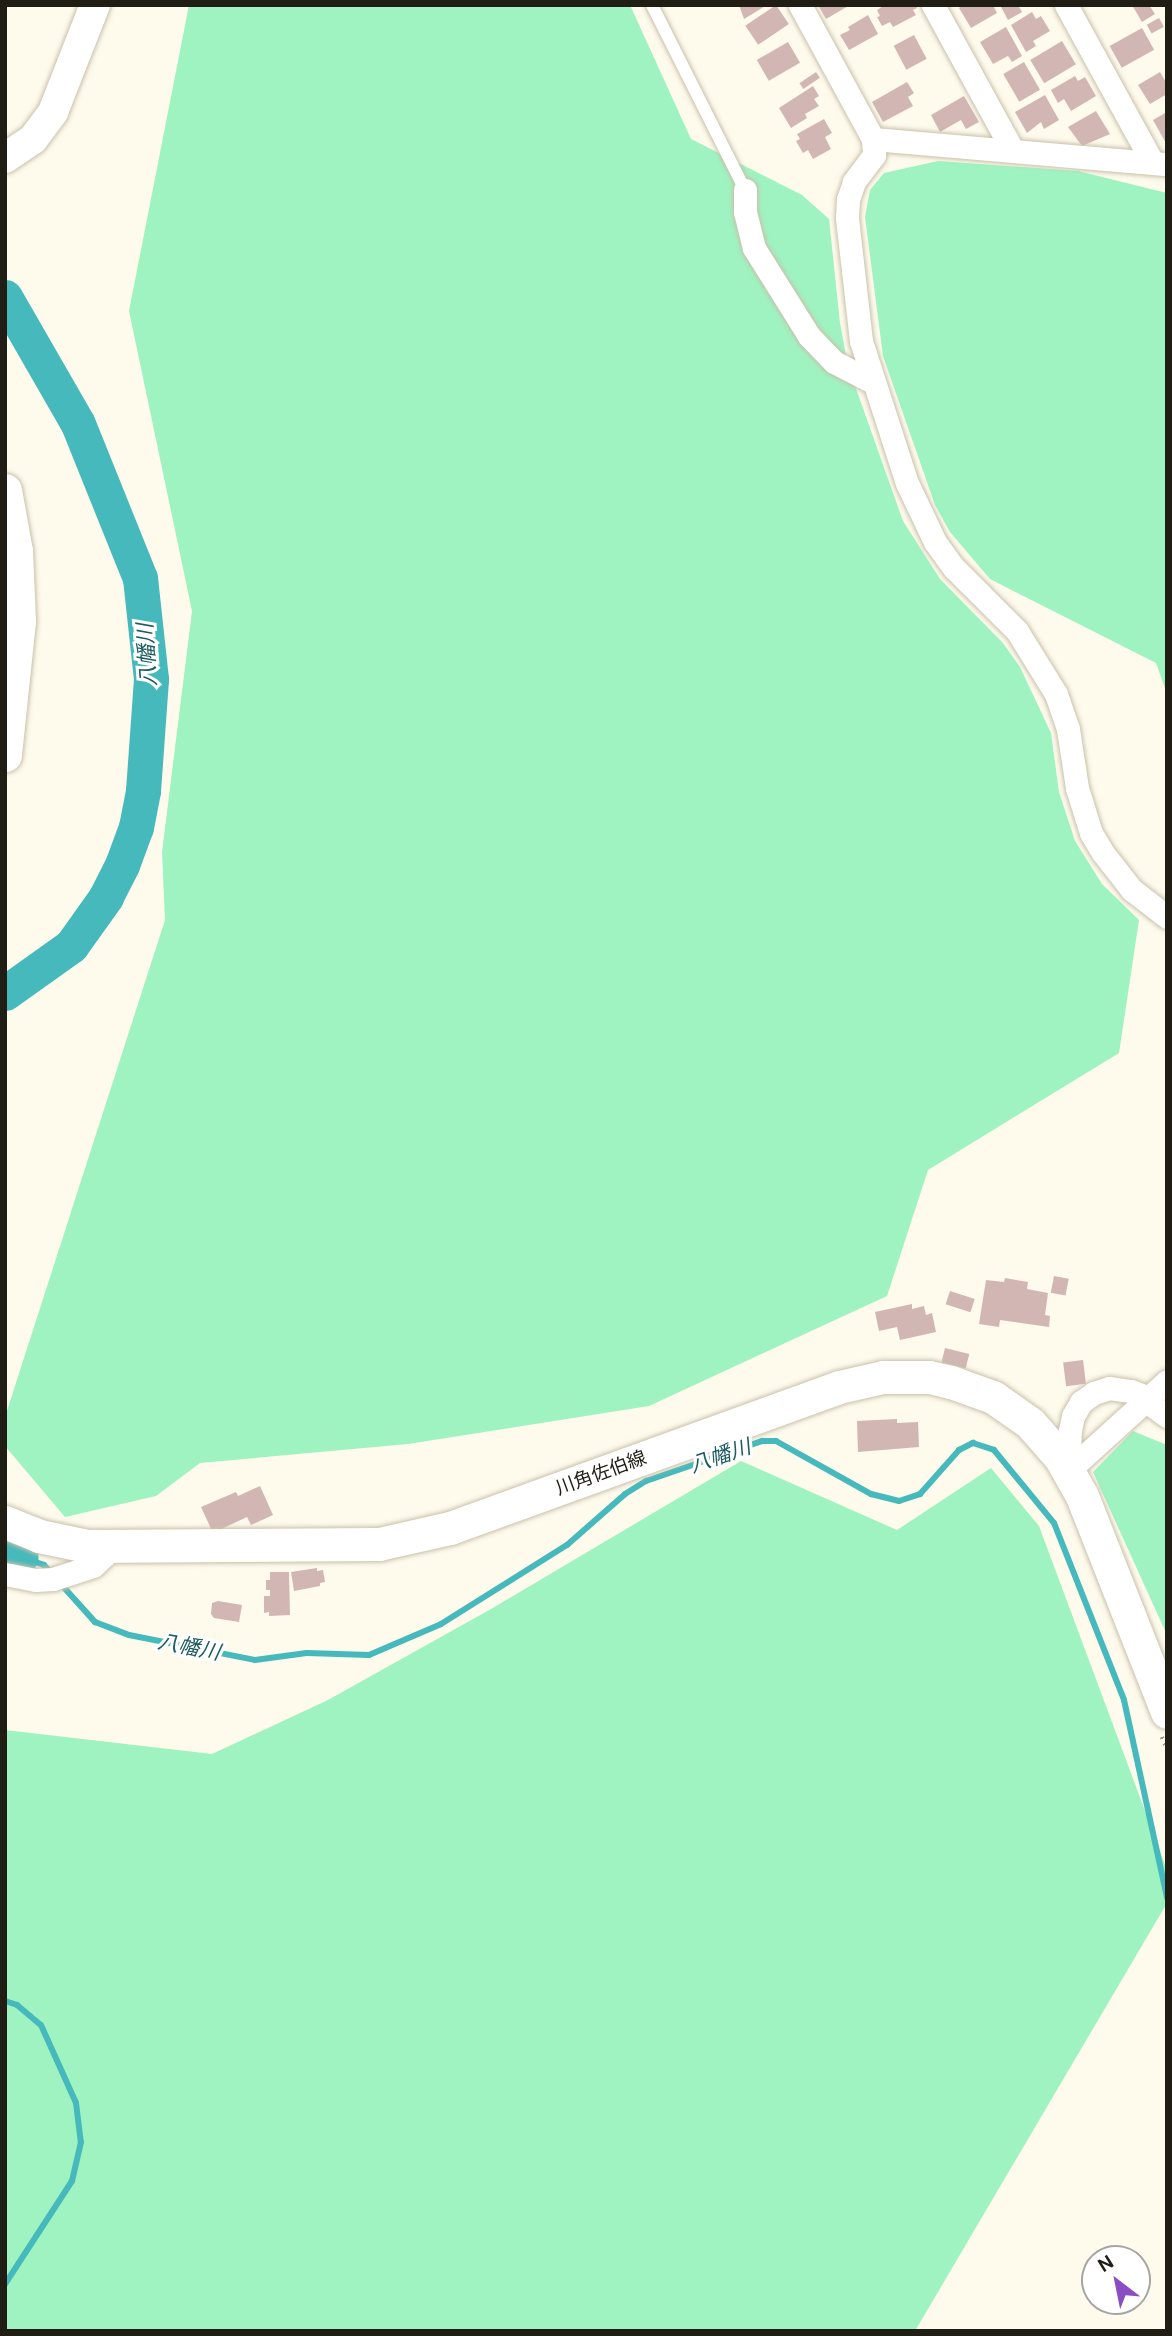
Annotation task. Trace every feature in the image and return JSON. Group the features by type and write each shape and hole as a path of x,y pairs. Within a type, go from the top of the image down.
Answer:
{"main road":[{"path":"5,490 16,551 19,621 5,755"},
{"name":"川角佐伯線","path":"5,1522 63,1543 112,1548 342,1546 415,1538 839,1387 883,1377 929,1377 993,1397 1030,1423 1069,1470 1164,1723"}],"street":[{"path":"5,158 33,139 53,112 94,5"},
{"path":"800,5 873,139 874,155 854,182 848,199 847,218 859,330 871,381 907,483 935,542 954,568 1017,631 1056,694 1068,729 1077,789 1091,833 1132,890 1167,917"},
{"path":"933,5 1013,151"},
{"path":"1066,5 1160,164"},
{"path":"873,139 1160,164"},
{"path":"745,190 747,222 754,248 809,336 834,362 871,381"},
{"path":"1069,1470 1167,1381"},
{"path":"1069,1470 1073,1416 1081,1402 1094,1393 1109,1388 1148,1400 1167,1416"},
{"path":"5,1574 35,1580 66,1575 93,1566 112,1548"}],"lane":[{"path":"652,5 745,190"}],"path":[{"path":"1164,1723 1167,1748"}],"green space":[{"path":"189,5 630,5 691,139 802,195 829,219 840,323 848,366 903,521 940,579 1003,643 1020,667 1051,733 1059,792 1075,841 1102,884 1139,920 1119,1053 928,1170 887,1296 649,1406 408,1444 200,1463 156,1496 65,1517 5,1446 5,1417 165,920 162,852 192,611 129,311"},
{"path":"938,161 1078,171 1167,193 1167,694 1156,663 990,579 950,532 935,505 883,356 865,217 870,190 884,173"},
{"path":"1133,1431 1167,1445 1167,1635 1093,1472"},
{"path":"741,1461 897,1530 991,1468 1039,1526 1167,1870 1167,1903 915,2331 5,2331 5,1730 212,1754 328,1700 491,1609"}],"building":[{"path":"739,5 767,5 744,19"},
{"path":"776,5 789,24 758,45 745,26"},
{"path":"818,5 850,5 826,19"},
{"path":"885,5 916,5 917,8 913,10 916,15 893,27 890,22 882,26 877,10"},
{"path":"963,5 993,5 997,13 971,28 959,8"},
{"path":"1000,5 1018,5 1022,12 1008,20"},
{"path":"1132,5 1149,5 1155,14 1142,22"},
{"path":"1032,12 1036,19 1041,16 1050,31 1033,41 1036,46 1026,52 1011,25"},
{"path":"868,15 878,34 849,50 840,35"},
{"path":"1159,18 1164,27 1152,34 1147,25"},
{"path":"1006,27 1022,56 1012,62 1008,56 993,64 980,42"},
{"path":"1142,28 1154,50 1122,68 1110,46"},
{"path":"914,35 927,59 906,70 894,46"},
{"path":"1062,41 1076,64 1044,83 1030,60"},
{"path":"788,42 800,63 769,81 757,60"},
{"path":"1024,62 1040,90 1019,102 1003,74"},
{"path":"816,72 820,78 803,89 799,83"},
{"path":"1160,72 1167,84 1167,94 1150,104 1138,85"},
{"path":"1075,76 1078,81 1085,77 1096,96 1071,111 1064,99 1058,103 1051,90"},
{"path":"907,82 914,93 908,97 913,106 883,122 872,102"},
{"path":"813,86 819,96 814,99 819,106 805,114 807,118 791,128 779,108"},
{"path":"1045,95 1059,120 1044,129 1041,122 1027,133 1015,112"},
{"path":"964,96 979,122 966,129 961,120 940,132 931,115"},
{"path":"1096,111 1110,134 1082,146 1068,127"},
{"path":"1167,112 1167,145 1153,120"},
{"path":"824,119 832,133 825,137 831,149 813,159 808,150 803,153 796,141 800,139 797,134"},
{"path":"1054,1276 1069,1279 1065,1296 1051,1293"},
{"path":"1005,1278 1028,1282 1027,1289 1048,1293 1045,1315 1050,1316 1049,1327 1000,1320 999,1327 979,1324 986,1280 1004,1282"},
{"path":"950,1291 975,1299 970,1312 946,1304"},
{"path":"912,1304 912,1309 924,1306 926,1315 932,1313 936,1332 900,1340 897,1327 879,1331 875,1312"},
{"path":"945,1348 969,1354 966,1369 941,1363"},
{"path":"1083,1360 1086,1384 1066,1386 1063,1362"},
{"path":"897,1419 897,1423 918,1422 919,1447 858,1452 857,1421"},
{"path":"260,1486 273,1515 251,1525 247,1517 213,1533 201,1507 236,1492 238,1496"},
{"path":"317,1568 317,1571 323,1570 325,1582 320,1583 320,1586 294,1591 291,1572"},
{"path":"270,1572 289,1572 290,1615 269,1616 269,1612 264,1613 264,1596 270,1596 270,1590 266,1590 266,1580 270,1580"},
{"path":"218,1601 242,1605 239,1622 214,1618 211,1614 212,1603"}],"waterway":[{"name":"八幡川","path":"5,297 78,424 140,578 151,679 143,791 136,827 122,865 106,897 71,946 5,993"},
{"name":"八幡川","path":"59,1582 95,1622 129,1635 255,1660 307,1653 369,1655 441,1624 567,1545 625,1494 646,1481 762,1441 776,1441 871,1494 899,1501 920,1494 959,1450 973,1443 994,1450 1054,1523 1124,1700 1167,1898"},
{"name":"八幡川","path":"5,1553 21,1557"},
{"name":"八幡川","path":"14,1571 21,1557 44,1565 52,1574"},
{"path":"5,2001 17,2005 41,2025 76,2103 81,2142 72,2181 5,2284"}]}
